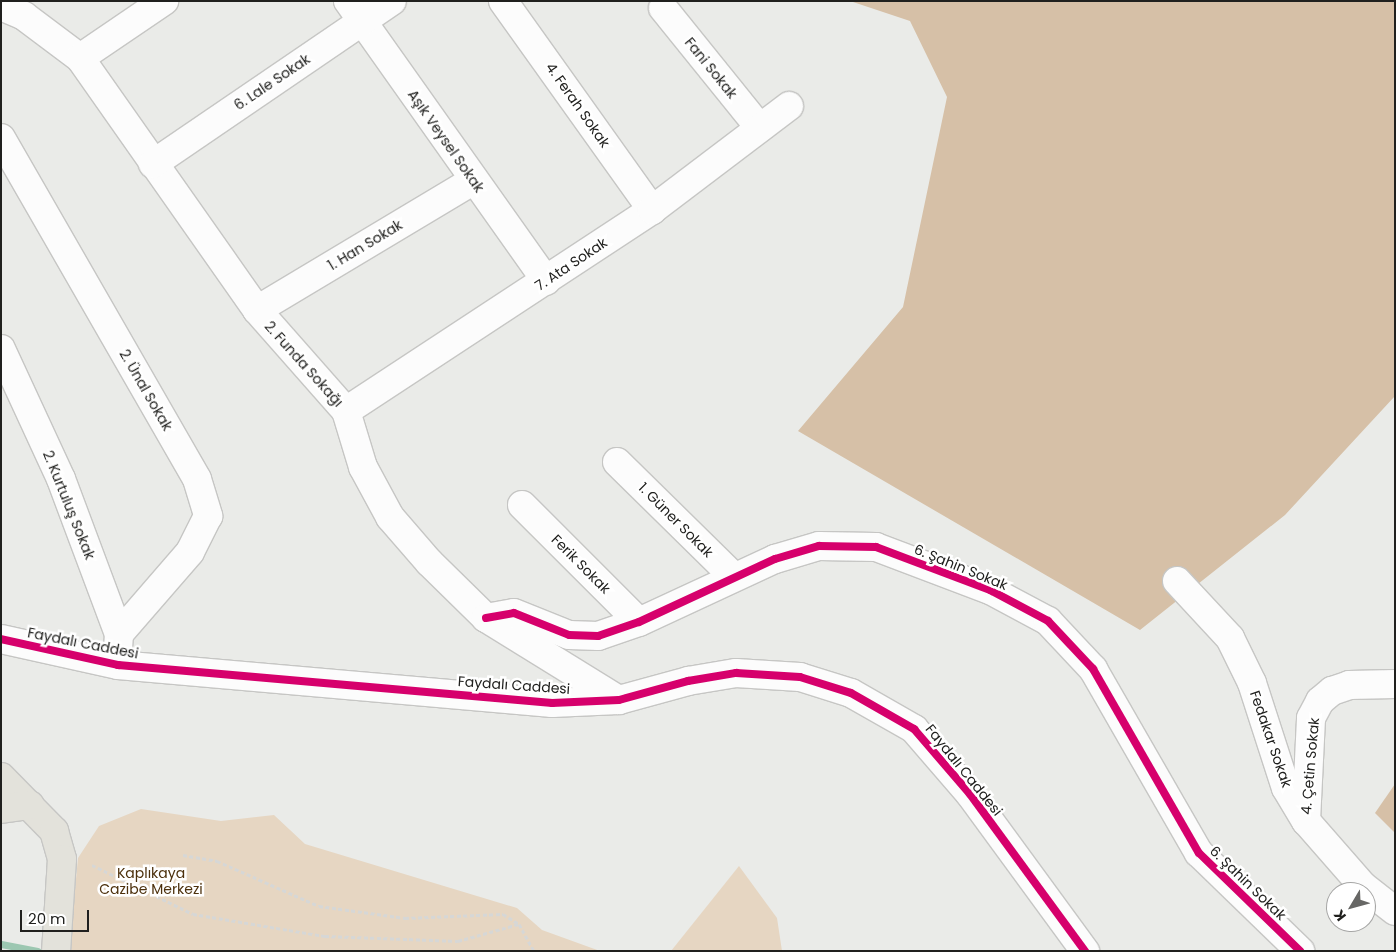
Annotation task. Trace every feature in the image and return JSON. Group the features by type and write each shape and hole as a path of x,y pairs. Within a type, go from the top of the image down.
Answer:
{"main road":[{"path":"1,777 54,831 62,859 56,951"},
{"path":"1,809 30,805"}],"street":[{"path":"80,58 164,1"},
{"name":"6. Lale Sokak","path":"153,164 355,12 392,1"},
{"name":"4. Ferah Sokak","path":"503,1 652,210"},
{"name":"2. Funda Sokağı","path":"1,6 24,16 80,58 257,310 346,412 363,467 390,517 429,562 486,618 619,700"},
{"name":"Fani Sokak","path":"663,8 760,128"},
{"name":"Aşık Veysel Sokak","path":"355,12 546,281"},
{"name":"7. Ata Sokak","path":"346,412 652,210 789,106"},
{"name":"2. Ünal Sokak","path":"1,138 197,479 208,516 190,552 118,634"},
{"name":"1. Han Sokak","path":"257,310 474,180"},
{"name":"2. Kurtuluş Sokak","path":"1,349 61,479 118,634 118,665"},
{"name":"1. Güner Sokak","path":"617,462 734,578"},
{"name":"Ferik Sokak","path":"522,506 639,622"},
{"name":"6. Şahin Sokak","path":"486,618 514,613 569,635 598,636 639,622 775,559 819,546 876,546 990,590 1048,621 1093,669 1199,853 1300,951"},
{"name":"Fedakar Sokak","path":"1177,581 1230,638 1252,683 1286,788 1306,822 1363,886 1395,911"},
{"name":"Faydalı Caddesi","path":"1,639 118,665 552,703 619,700 688,681 736,673 800,677 851,693 914,729 970,794 1085,951"},
{"name":"4. Çetin Sokak","path":"1306,822 1311,718 1320,701 1332,691 1349,685 1395,684"}],"path":[{"path":"183,855 217,861 319,906 406,918 503,914 519,924 534,950"},
{"path":"92,865 193,914 326,936 458,940 519,924"}],"green space":[{"name":"Kaplıkaya Cazibe Merkezi","path":"141,809 221,821 274,815 305,844 517,908 542,930 600,951 69,951 78,858 99,826"},
{"path":"739,866 777,918 782,951 671,951"}],"shaded area":[{"path":"850,1 1395,1 1395,396 1285,515 1140,630 798,431 903,307 947,97 910,21"},
{"path":"1395,784 1395,833 1375,813"}],"waterway":[{"path":"1,944 37,951"}],"cycle path":[{"path":"486,618 514,613 569,635 598,636 639,622 775,559 819,546 876,547 990,590 1048,621 1093,669 1199,853 1300,951"},
{"path":"1,639 118,665 552,703 619,700 688,681 736,673 800,677 851,693 914,729 970,794 1085,951"}]}
